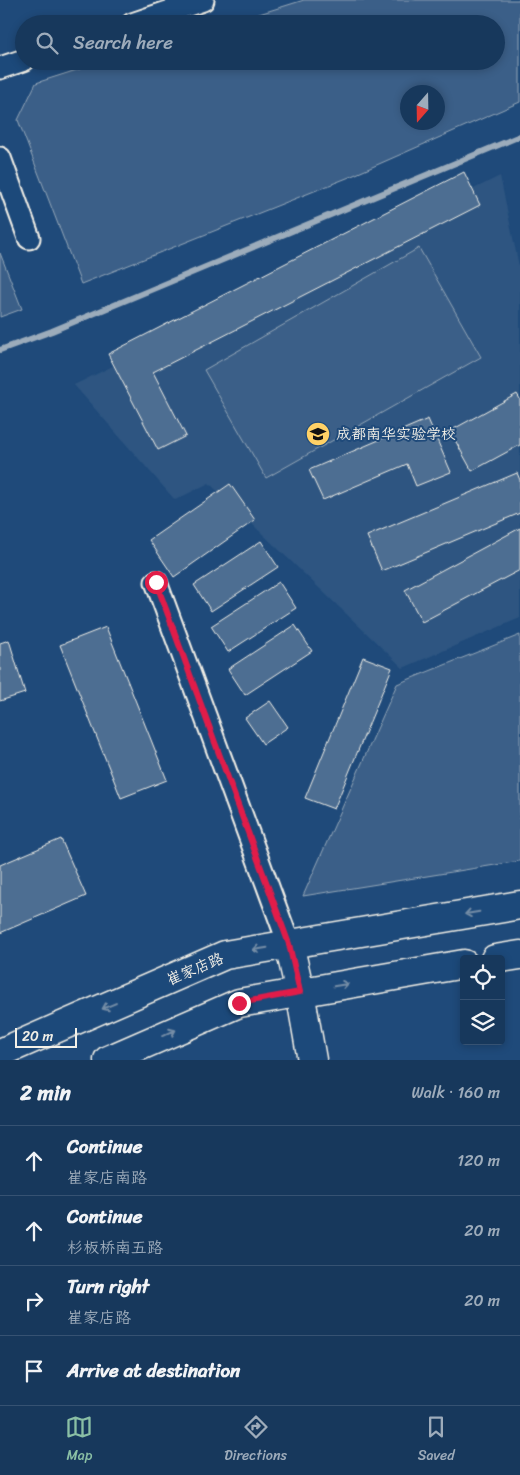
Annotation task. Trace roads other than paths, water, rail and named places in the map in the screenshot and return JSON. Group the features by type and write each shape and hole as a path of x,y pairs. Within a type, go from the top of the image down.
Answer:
{"main road":[{"name":"崔家店路","path":"0,1053 225,955 520,905"},
{"path":"289,944 312,1060"},
{"path":"505,957 520,954"},
{"path":"108,1060 239,1003 460,965"}],"street":[{"path":"159,15 203,0"},
{"path":"0,68 15,63"},
{"path":"0,158 29,238"},
{"path":"156,582 289,944"}],"waterway":[{"path":"0,350 52,331 520,136"}],"place":[{"name":"成都南华实验学校","path":"318,434"}]}
